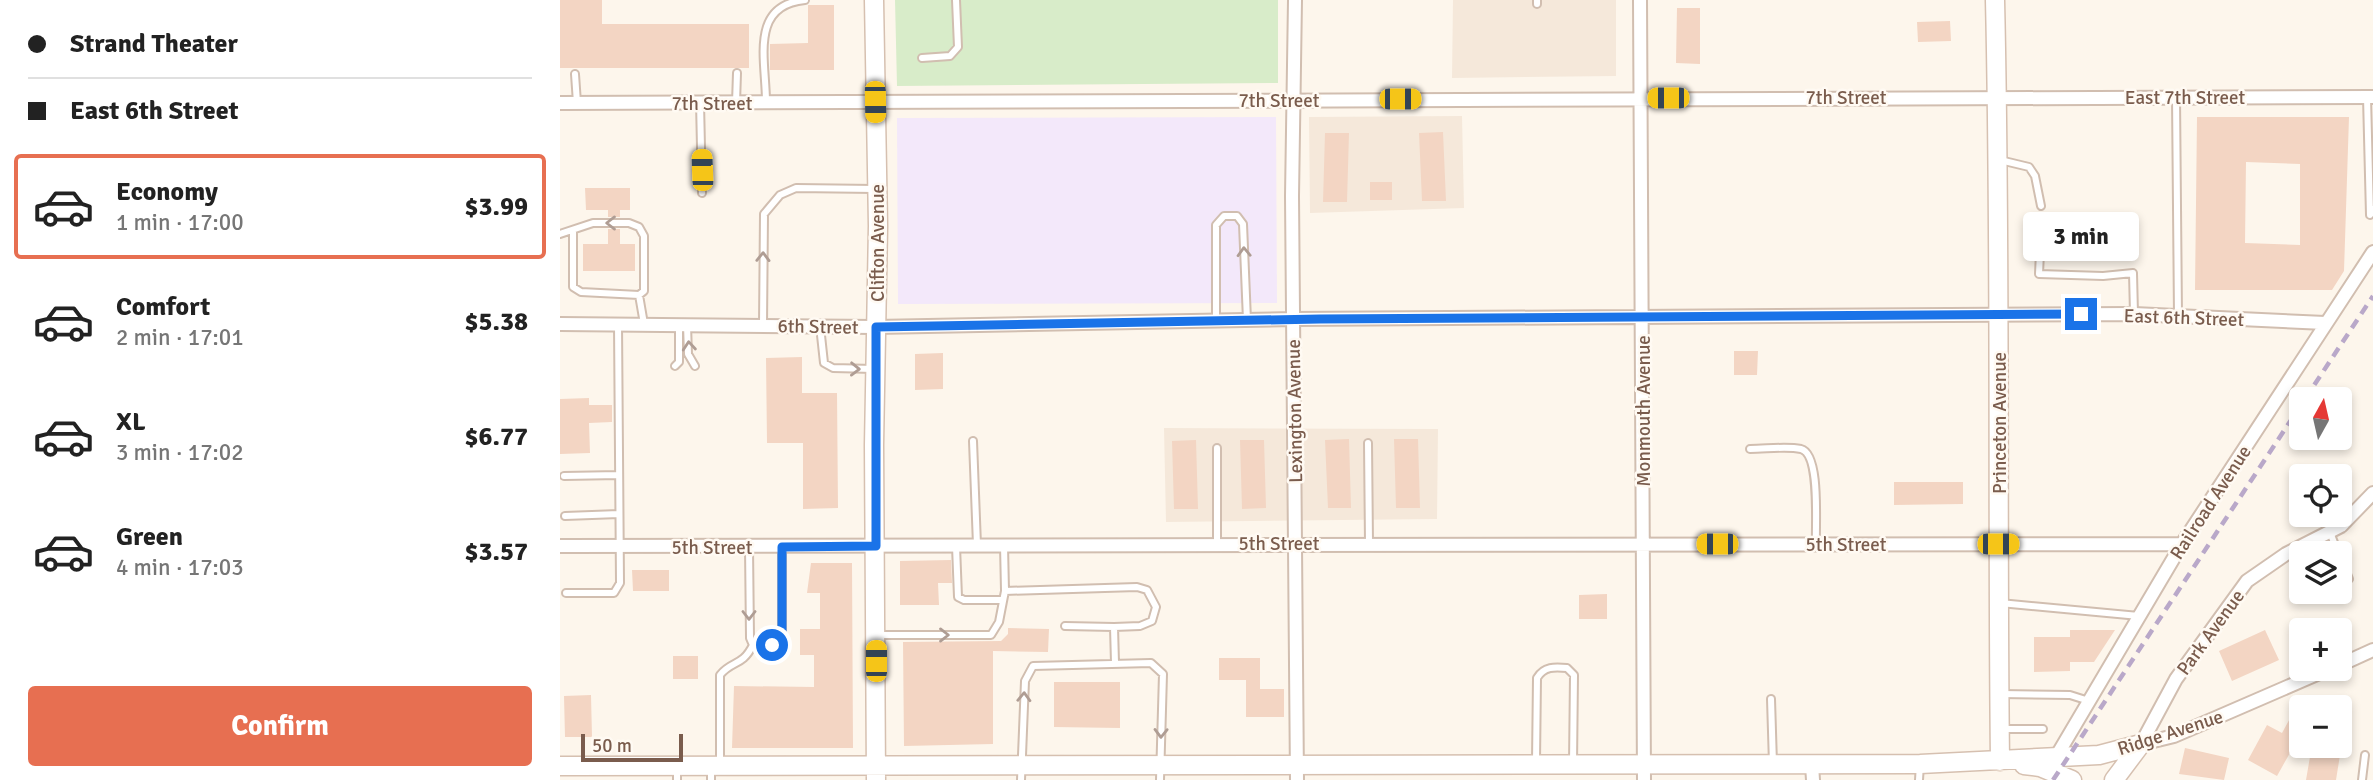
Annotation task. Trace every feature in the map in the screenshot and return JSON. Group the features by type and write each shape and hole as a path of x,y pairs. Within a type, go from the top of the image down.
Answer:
{"street":[{"name":"Clifton Avenue","path":"874,0 877,189 876,772"},
{"name":"Lexington Avenue","path":"1295,0 1293,319 1297,773"},
{"name":"Monmouth Avenue","path":"1640,0 1644,773"},
{"name":"Princeton Avenue","path":"1995,0 2000,315 2000,761"},
{"name":"7th Street","path":"560,103 1997,96"},
{"name":"East 7th Street","path":"1997,96 2370,97"},
{"name":"Railroad Avenue","path":"2056,757 2182,544 2373,252"},
{"name":"East 6th Street","path":"2000,315 2134,314 2325,323"},
{"name":"6th Street","path":"560,324 876,327 1293,319 2000,315"},
{"name":"Park Avenue","path":"2114,780 2141,744 2176,679 2247,582 2286,554 2341,526 2373,493"},
{"name":"5th Street","path":"560,546 2182,544"},
{"path":"2352,660 2373,650"},
{"name":"Ridge Avenue","path":"2000,761 2099,754 2141,744 2185,731 2301,681"},
{"path":"560,766 599,773 714,770 1297,773 1573,766 1644,773 1773,766 1813,773 1920,772 2000,761 2040,767 2071,780"}],"lane":[{"path":"766,102 766,24 775,10 785,4 805,0"},
{"path":"922,58 950,56 958,47 956,0"},
{"path":"736,103 737,73"},
{"path":"575,74 577,103"},
{"path":"2176,97 2178,316"},
{"path":"2370,97 2370,215 2373,209"},
{"path":"700,102 702,193"},
{"path":"1998,159 2029,167 2035,176 2041,206"},
{"path":"762,326 764,214 780,195 796,188 877,189"},
{"path":"1216,320 1216,225 1224,216 1237,216 1243,224 1247,320"},
{"path":"560,234 593,223 629,223 639,228 644,236 645,283 639,295 644,324"},
{"path":"2041,230 2039,274 2103,276 2133,273 2134,314"},
{"path":"573,231 573,287 581,292 639,295"},
{"path":"566,593 614,593 620,583 618,324"},
{"path":"683,325 688,354 695,366"},
{"path":"675,366 679,362 683,325"},
{"path":"820,326 824,363 833,368 876,369"},
{"path":"973,441 977,545"},
{"path":"1368,443 1369,543"},
{"path":"1217,448 1217,544"},
{"path":"1750,449 1802,449 1810,455 1814,468 1816,544"},
{"path":"564,476 619,475"},
{"path":"565,516 620,514"},
{"path":"2330,532 2334,541"},
{"path":"876,635 991,635 999,622 1005,590 1004,545"},
{"path":"957,546 958,597 964,600 1003,600"},
{"path":"749,547 750,638 753,645"},
{"path":"753,645 772,645 782,638 782,547"},
{"path":"1005,590 1137,587 1147,590 1156,607 1152,621 1140,626 1065,626"},
{"path":"1998,603 2139,616"},
{"path":"1114,627 1115,663"},
{"path":"714,770 720,676 725,669 743,662 753,645"},
{"path":"1021,772 1025,681 1033,666 1151,663 1163,674 1160,773"},
{"path":"1536,766 1537,678 1541,671 1553,667 1567,668 1574,675 1573,766"},
{"path":"1999,694 2070,695 2088,701"},
{"path":"1770,699 1773,766"},
{"path":"2000,729 2043,729"},
{"path":"2362,780 2365,755"}],"shaded area":[{"path":"1453,0 1616,0 1616,76 1452,78"},
{"path":"1462,116 1464,208 1310,213 1309,117"},
{"path":"1276,117 1277,303 898,304 897,118"},
{"path":"1164,428 1438,429 1437,519 1166,522"}],"green space":[{"path":"895,0 1278,0 1278,83 897,86"}],"building":[{"path":"560,0 602,0 602,24 749,24 749,68 560,68"},
{"path":"808,5 834,5 834,70 770,70 770,44 808,43"},
{"path":"1677,8 1700,8 1700,64 1676,63"},
{"path":"1950,21 1951,41 1918,42 1917,22"},
{"path":"2197,117 2349,117 2344,271 2332,290 2195,290","holes":["2246,162 2300,164 2300,245 2245,243"]},
{"path":"1443,132 1446,201 1422,201 1419,133"},
{"path":"1325,133 1349,133 1347,202 1323,202"},
{"path":"1370,182 1392,182 1392,200 1370,200"},
{"path":"585,188 630,188 630,210 620,210 620,217 608,217 608,210 586,210"},
{"path":"608,229 620,229 620,244 635,244 635,271 583,271 583,244 608,244"},
{"path":"1734,351 1758,351 1757,375 1734,375"},
{"path":"943,353 943,389 915,390 915,354"},
{"path":"802,357 802,393 837,393 838,508 803,509 803,443 767,443 766,358"},
{"path":"589,398 589,405 612,405 612,422 589,423 590,453 560,454 560,399"},
{"path":"1349,439 1351,508 1328,508 1325,440"},
{"path":"1394,439 1418,439 1420,508 1396,508"},
{"path":"1196,440 1198,509 1174,509 1172,441"},
{"path":"1240,440 1264,440 1266,508 1242,509"},
{"path":"1894,482 1963,482 1963,504 1894,505"},
{"path":"951,560 952,583 938,583 939,605 900,605 900,561"},
{"path":"811,563 852,563 853,748 732,748 734,686 814,687 814,655 800,655 800,629 820,629 820,593 807,593"},
{"path":"632,570 669,570 669,591 633,591"},
{"path":"1607,594 1607,619 1579,619 1579,595"},
{"path":"1008,628 1049,629 1048,652 993,651 993,744 904,746 903,642 1001,641 1008,634"},
{"path":"2070,630 2115,630 2094,662 2070,662 2070,671 2034,672 2034,637 2070,637"},
{"path":"2265,630 2279,660 2232,681 2219,651"},
{"path":"673,656 698,656 698,679 673,679"},
{"path":"1219,658 1260,658 1260,689 1284,689 1284,717 1246,717 1246,680 1219,680"},
{"path":"1054,682 1120,682 1120,728 1054,727"},
{"path":"591,695 592,737 565,737 564,696"},
{"path":"2289,720 2289,754 2277,776 2248,760 2267,725 2282,733"},
{"path":"2185,748 2229,758 2224,780 2179,774"},
{"path":"2310,758 2340,758 2336,780 2306,780"}],"railway":[{"path":"2313,387 2373,296"},
{"path":"2053,780 2289,423"}],"route":[{"path":"772,645 779,643 782,638 782,547 876,546 876,327 1216,320 2081,314"}]}
